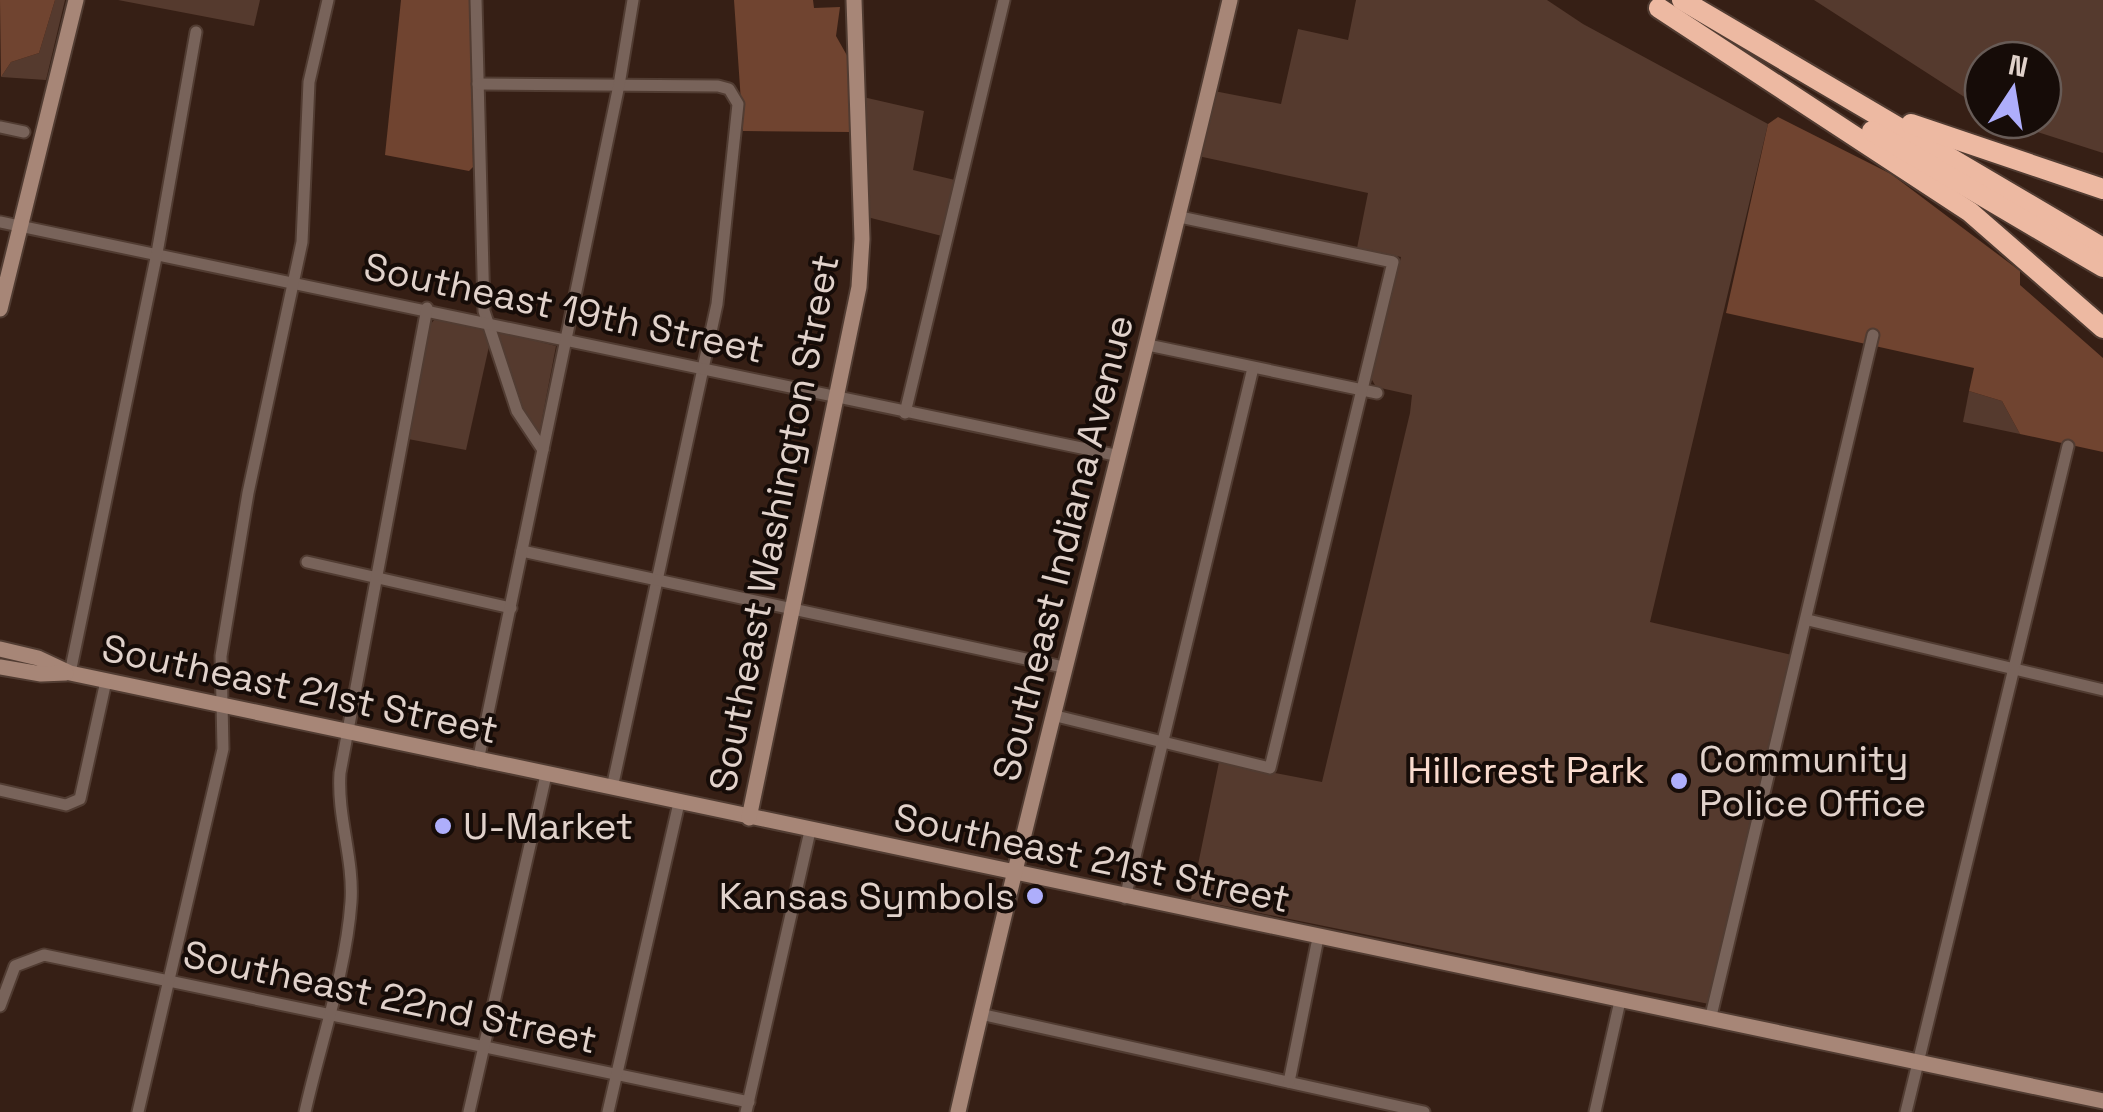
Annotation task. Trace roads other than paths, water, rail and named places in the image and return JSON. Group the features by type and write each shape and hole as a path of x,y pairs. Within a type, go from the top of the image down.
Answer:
{"highway":[{"path":"1682,0 2103,248"},
{"path":"1652,4 2103,267"},
{"path":"1652,4 1970,212 2103,328"},
{"path":"1866,110 2103,189"}],"main road":[{"path":"0,309 76,0"},
{"name":"Southeast Washington Street","path":"749,818 862,266 854,0"},
{"name":"Southeast Indiana Avenue","path":"958,1112 1063,667 1115,455 1148,345 1230,0"},
{"name":"Southeast 21st Street","path":"0,649 38,658 70,673 221,706 2103,1101"},
{"name":"Southeast 21st Street","path":"0,666 41,674 70,673"}],"street":[{"path":"138,1112 222,748 222,656 240,541 306,207 309,82 328,0"},
{"path":"476,0 484,311 517,411 543,450"},
{"path":"478,761 620,85 632,0"},
{"path":"905,414 1004,0"},
{"path":"70,673 156,254 196,32"},
{"path":"478,84 718,86 734,93 738,104 729,217 702,368 612,788"},
{"path":"0,127 24,132"},
{"path":"1052,715 1270,768 1393,262 1180,217"},
{"name":"Southeast 19th Street","path":"0,222 427,308 905,414 1115,455"},
{"path":"304,1112 352,898 338,793 346,732 427,308"},
{"path":"1710,1020 1873,336"},
{"path":"1148,345 1377,393"},
{"path":"1124,898 1253,368"},
{"path":"1906,1112 2068,446"},
{"path":"522,550 1063,667"},
{"path":"308,562 511,608"},
{"path":"1808,620 2103,690"},
{"path":"0,790 66,805 80,800 106,681"},
{"path":"469,1112 546,775"},
{"path":"608,1112 679,803"},
{"path":"747,1107 810,831"},
{"path":"1289,1082 1318,938"},
{"name":"Southeast 22nd Street","path":"0,1006 10,973 20,962 44,955 328,1012 747,1107"},
{"path":"1595,1112 1620,1001"},
{"path":"980,1014 1424,1112"}],"place":[{"name":"Community Police Office","path":"1679,781"},
{"name":"U-Market","path":"443,826"},
{"name":"Kansas Symbols","path":"1035,896"}],"park label":[{"name":"Hillcrest Park","path":"1526,770"}]}
